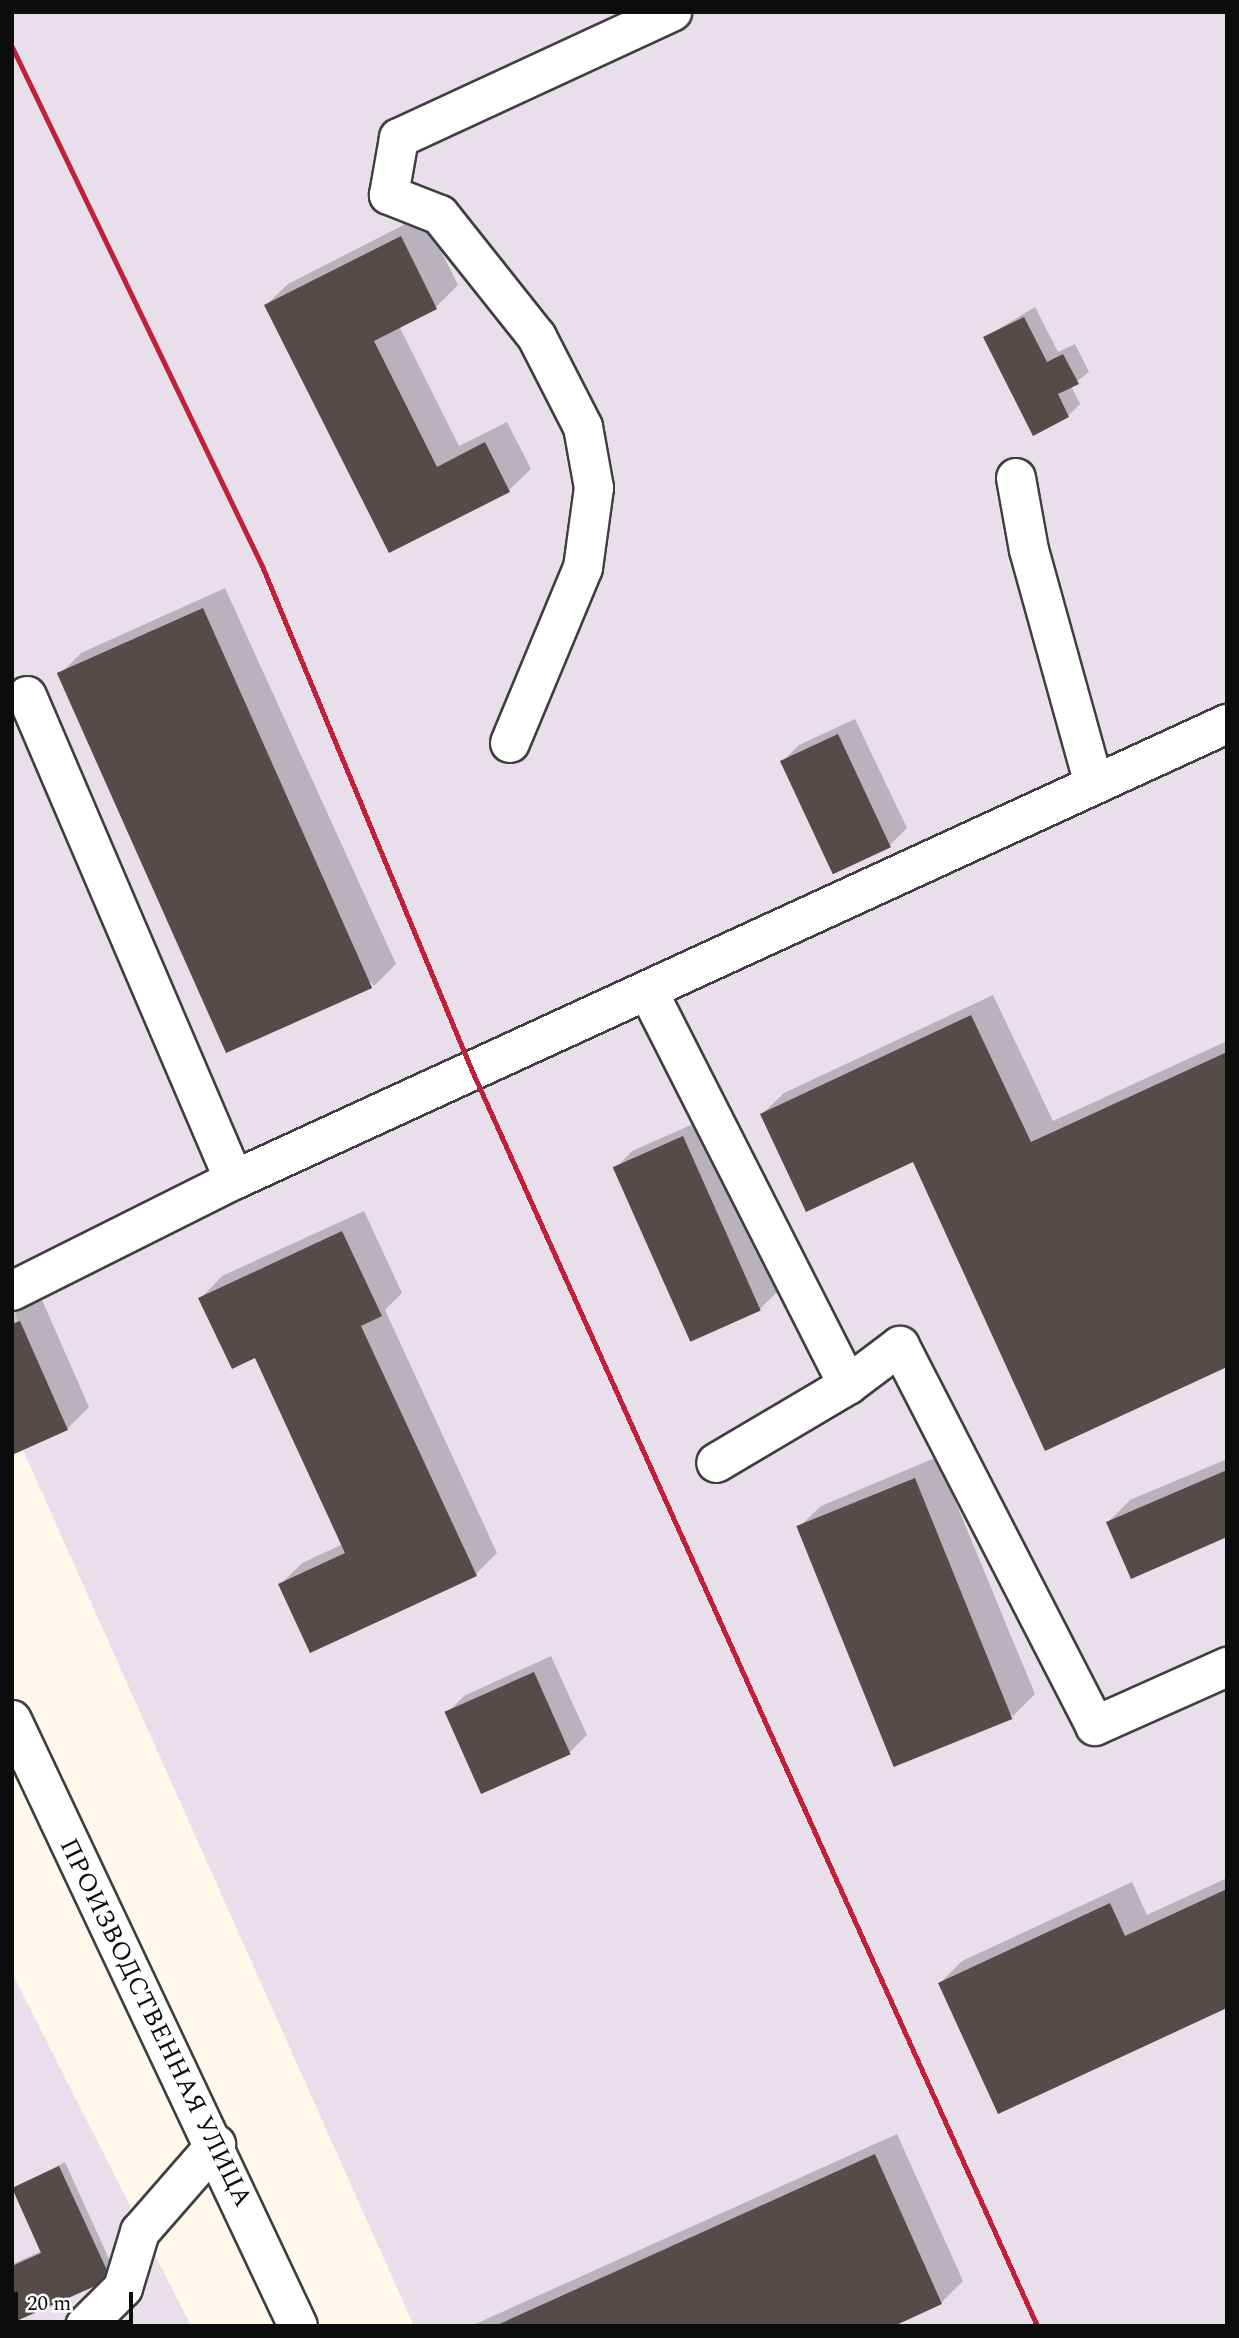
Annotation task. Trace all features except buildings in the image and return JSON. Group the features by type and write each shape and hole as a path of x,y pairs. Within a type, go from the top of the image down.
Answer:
{"street":[{"path":"510,743 583,568 594,488 583,427 537,337 440,215 389,195 399,138 672,12"},
{"path":"1016,478 1029,550 1094,784"},
{"path":"27,696 234,1180"},
{"path":"12,1291 234,1180 1227,724"},
{"path":"648,991 848,1385"},
{"path":"716,1463 848,1385 900,1346 1095,1726 1227,1667"},
{"name":"ПРОИЗВОДСТВЕННАЯ УЛИЦА","path":"12,1720 216,2146 298,2326"},
{"path":"85,2326 123,2288 140,2232 216,2146"}],"shaded area":[{"path":"12,12 1227,12 1227,2326 414,2326 23,1450 68,1430 12,1306"},
{"path":"12,1973 191,2326 12,2326"}],"railway":[{"path":"12,47 262,566 472,1071 1037,2326"}]}
